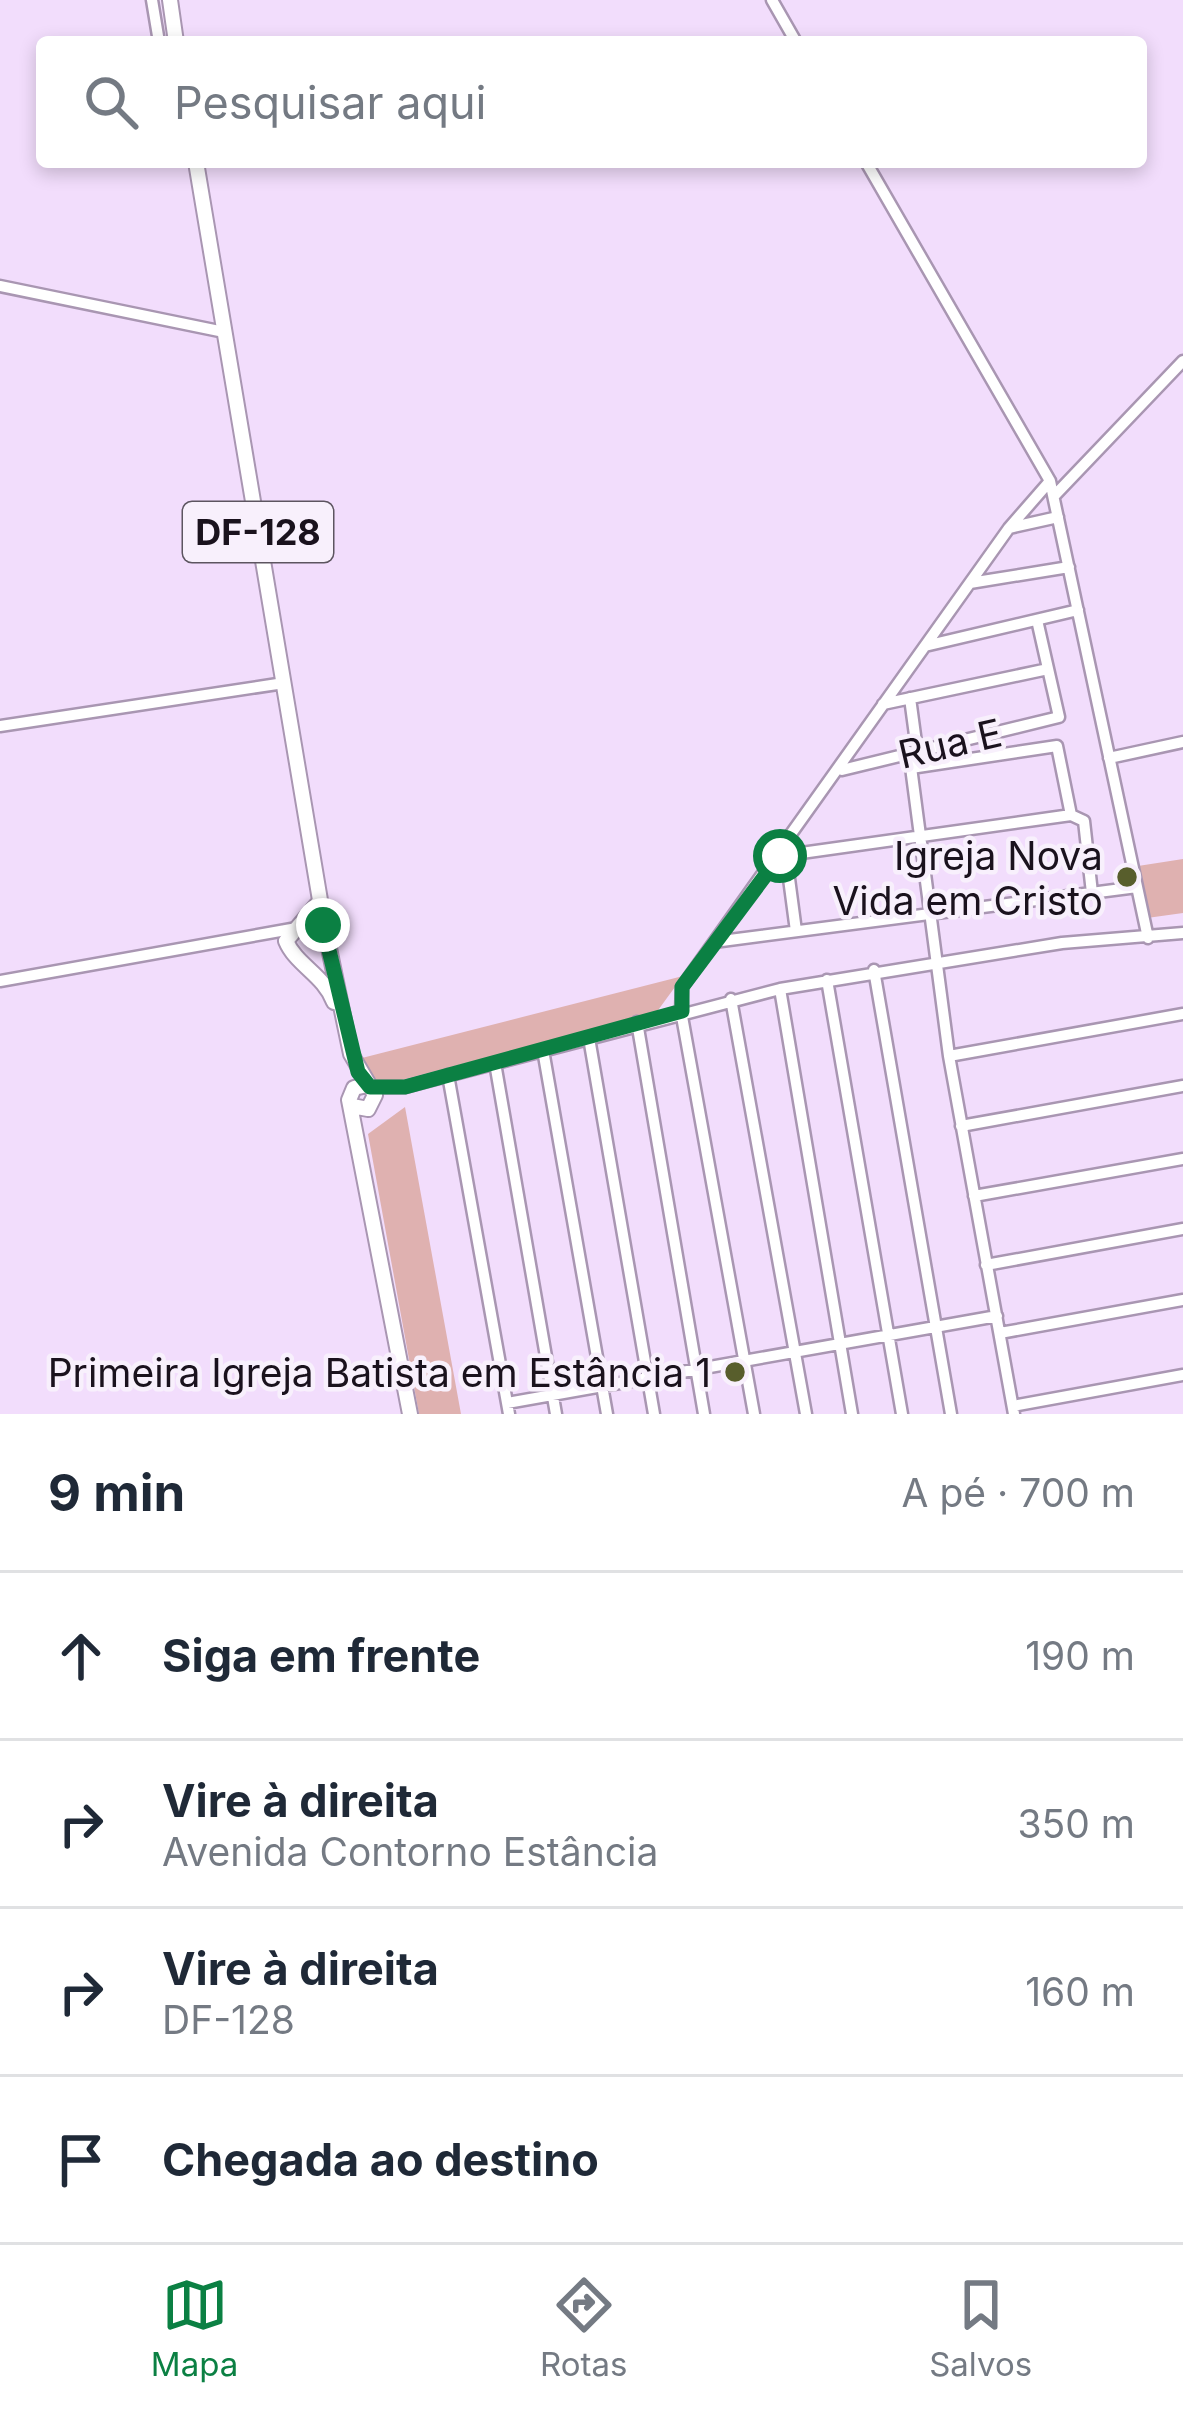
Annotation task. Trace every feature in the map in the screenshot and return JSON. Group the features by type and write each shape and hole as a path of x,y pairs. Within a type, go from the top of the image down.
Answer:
{"main road":[{"path":"170,0 175,36"},
{"name":"DF-128","path":"197,168 320,902 364,1096 364,1154 410,1414"},
{"path":"289,950 287,938 320,902"},
{"path":"297,928 318,935 331,958 314,969"},
{"name":"DF-128","path":"289,950 314,969 335,1007 364,1096"}],"street":[{"path":"152,0 158,36"},
{"path":"772,0 793,36"},
{"path":"869,168 1050,481 1148,938"},
{"path":"0,286 224,332"},
{"path":"1055,495 1183,361"},
{"path":"754,1414 682,1011 682,987 783,856 883,704 1010,528 1050,481"},
{"path":"1010,528 1058,517"},
{"path":"970,583 1069,567"},
{"path":"925,646 1078,610"},
{"path":"883,704 1048,669 1037,620"},
{"name":"Rua E","path":"842,770 1059,717 1048,669"},
{"path":"0,726 284,682"},
{"path":"910,698 911,768 928,916 1013,1410 1183,1375"},
{"path":"1109,758 1183,742"},
{"path":"911,768 1057,746 1071,815"},
{"path":"783,856 1071,815 1084,821 1092,893"},
{"path":"783,856 796,931"},
{"path":"714,943 1137,887"},
{"path":"0,981 297,928"},
{"path":"364,1096 589,1039 637,1022 874,970 1062,943 1183,933"},
{"path":"243,939 269,941 289,950"},
{"path":"874,970 951,1414"},
{"path":"827,980 902,1414"},
{"path":"780,989 852,1414"},
{"path":"731,999 806,1414"},
{"path":"950,1056 1183,1014"},
{"path":"637,1022 704,1414"},
{"path":"589,1039 654,1414"},
{"path":"543,1050 607,1414"},
{"path":"495,1063 556,1414"},
{"path":"448,1075 508,1408 553,1395 997,1316"},
{"path":"962,1126 1183,1087"},
{"path":"974,1196 1183,1159"},
{"path":"986,1265 1183,1229"},
{"path":"1000,1333 1183,1300"}],"shaded area":[{"path":"1183,859 1183,913 1147,918 1138,866"},
{"path":"683,976 656,1013 394,1082 373,1082 358,1059"},
{"path":"405,1107 461,1414 419,1414 368,1134"}],"place":[{"name":"Igreja Nova Vida em Cristo","path":"1127,877"},
{"name":"Primeira Igreja Batista em Estância 1","path":"735,1372"}],"route":[{"path":"323,925 351,1054 367,1085 386,1090 682,1011 682,987 780,856"}]}
